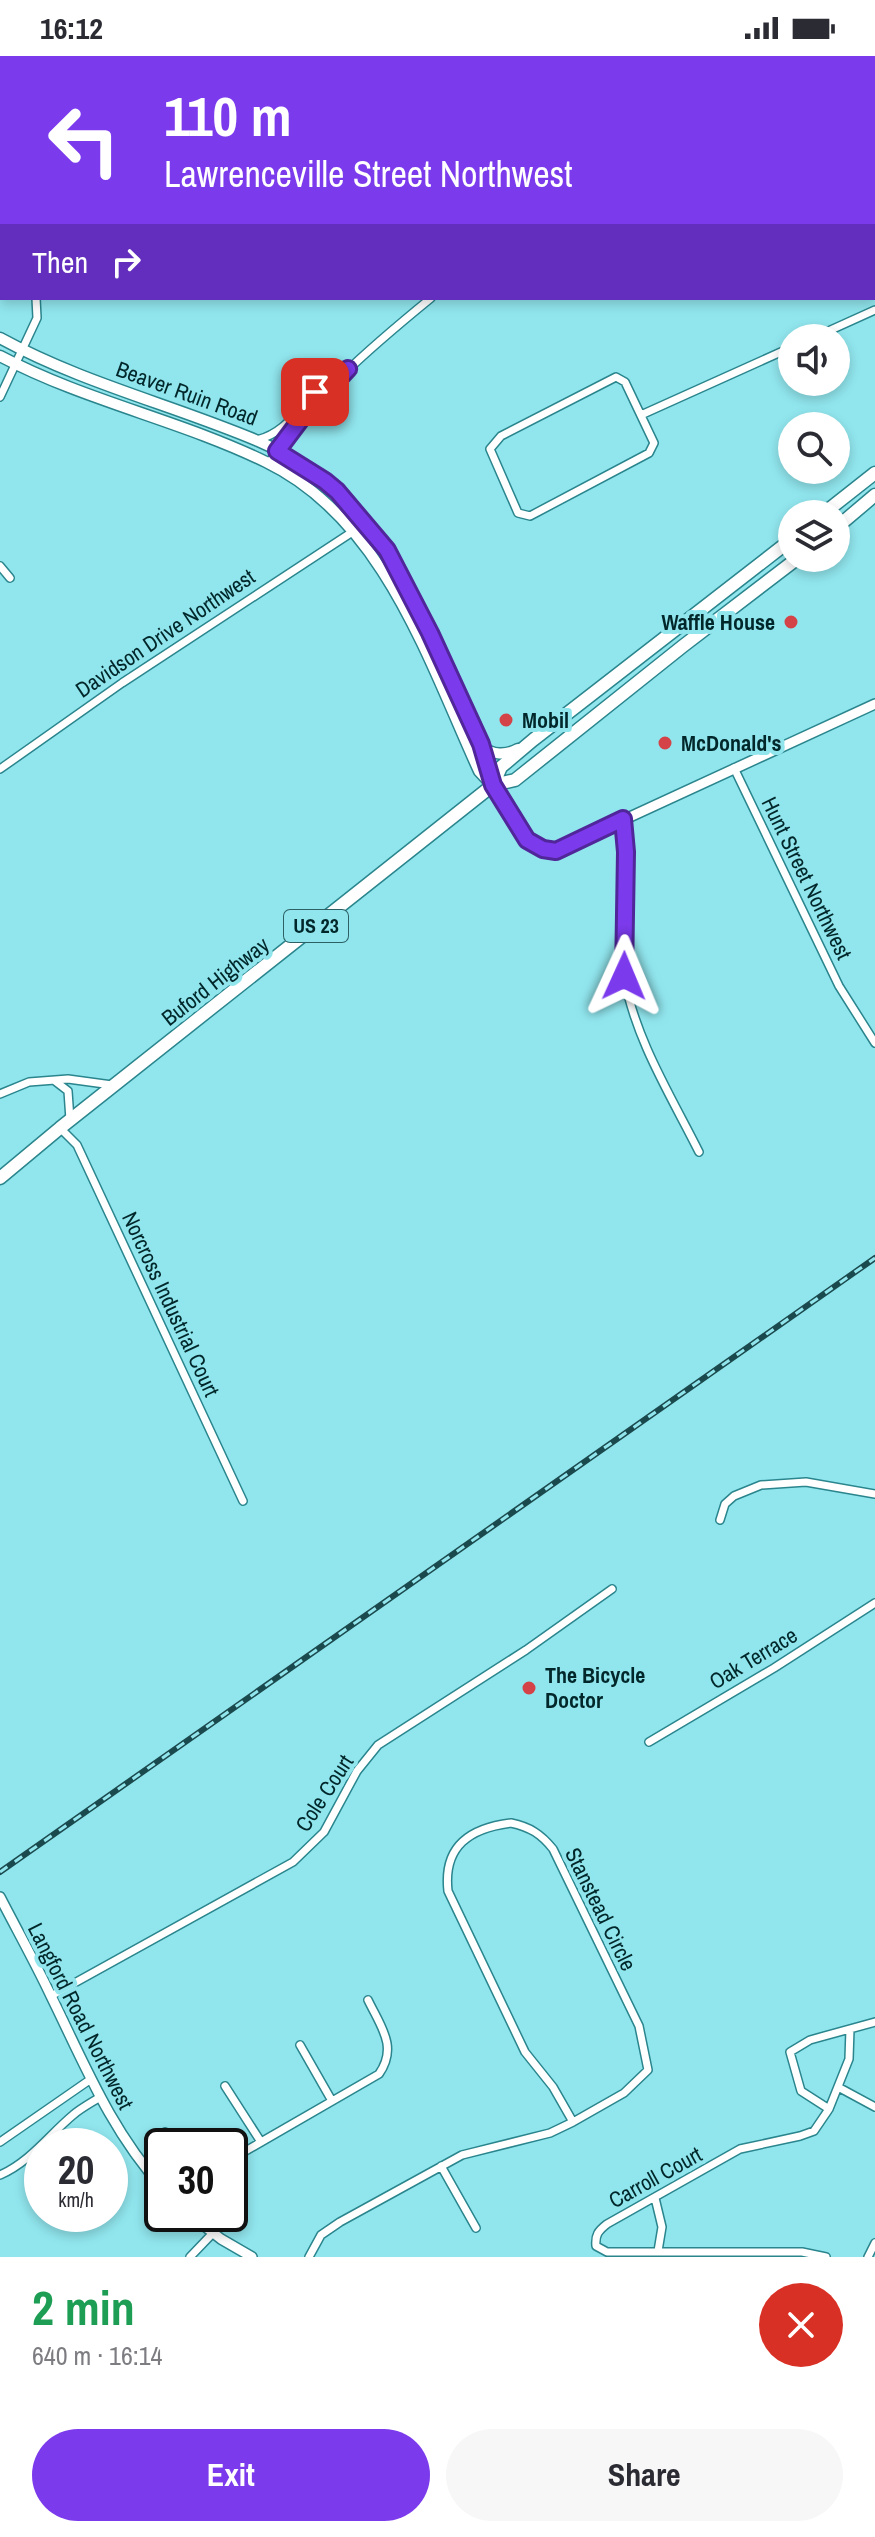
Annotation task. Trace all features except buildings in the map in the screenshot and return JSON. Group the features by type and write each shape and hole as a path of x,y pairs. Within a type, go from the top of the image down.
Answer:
{"main road":[{"name":"Beaver Ruin Road","path":"0,338 76,374 256,440 325,481 366,523 387,550 404,580 481,744 493,785"},
{"name":"Beaver Ruin Road","path":"0,356 78,392 269,463 335,511 386,575 479,771 493,785"},
{"path":"841,500 875,473"},
{"path":"850,516 875,495"},
{"name":"Buford Highway","path":"493,785 501,767 533,740 778,550"},
{"name":"Buford Highway","path":"0,1178 493,785 515,780 780,572"},
{"path":"692,616 703,630"},
{"path":"481,744 487,750 510,753 533,740"}],"street":[{"path":"0,397 37,318 36,300"},
{"path":"269,463 301,419 348,369 429,300"},
{"path":"844,324 875,310"},
{"path":"641,415 778,353"},
{"path":"256,440 270,437 284,428 315,392 348,369"},
{"path":"616,377 625,382 641,415 654,443 649,453 530,516 518,513 490,449 501,436 616,377"},
{"name":"Davidson Drive Northwest","path":"0,769 135,674 366,523"},
{"path":"0,566 10,578"},
{"path":"493,785 527,840 543,849 556,851 875,704"},
{"name":"Hunt Street Northwest","path":"734,768 839,986 875,1043"},
{"path":"623,819 626,852 624,976 627,994 648,1049 699,1152"},
{"path":"0,1094 29,1082 53,1080 68,1079 114,1086"},
{"path":"53,1080 68,1091 65,1124"},
{"name":"Norcross Industrial Court","path":"65,1124 243,1501"},
{"path":"720,1520 725,1504 734,1496 761,1485 806,1482 875,1494"},
{"name":"Cole Court","path":"51,1996 293,1862 324,1832 357,1771 378,1745 526,1650 612,1589"},
{"name":"Oak Terrace","path":"649,1742 774,1668 875,1603"},
{"name":"Stanstead Circle","path":"309,2257 321,2235 441,2166 462,2155 550,2133 573,2122 624,2093 648,2070 639,2026 553,1849 529,1827 511,1823 493,1825 464,1838 452,1856 446,1874 448,1891 525,2052 553,2087 573,2122"},
{"name":"Langford Road Northwest","path":"0,1897 100,2097 144,2168"},
{"path":"248,2150 379,2074 388,2061 388,2043 368,2000"},
{"path":"829,2109 801,2091 790,2052 810,2040 875,2022"},
{"name":"Carroll Court","path":"826,2257 802,2252 607,2252 596,2246 597,2232 740,2149 814,2131 829,2109 849,2059 850,2029"},
{"path":"300,2045 332,2101"},
{"path":"0,2142 91,2079"},
{"path":"225,2086 261,2142"},
{"path":"838,2087 875,2107"},
{"path":"0,2175 11,2171 73,2114 100,2097"},
{"path":"441,2166 476,2228"},
{"path":"655,2198 662,2227 658,2251"},
{"path":"210,2232 252,2257"},
{"path":"190,2257 212,2234"},
{"path":"868,2257 875,2243"}],"railway":[{"path":"0,1872 875,1258"}],"place":[{"name":"Waffle House","path":"791,622"},
{"name":"Mobil","path":"506,720"},
{"name":"McDonald's","path":"665,743"},
{"name":"The Bicycle Doctor","path":"529,1688"}],"route":[{"path":"315,392 348,369 301,419 277,451 337,491 354,507 387,550 430,633 481,744 493,785 527,840 543,849 556,851 623,819 626,833 624,976"}]}
